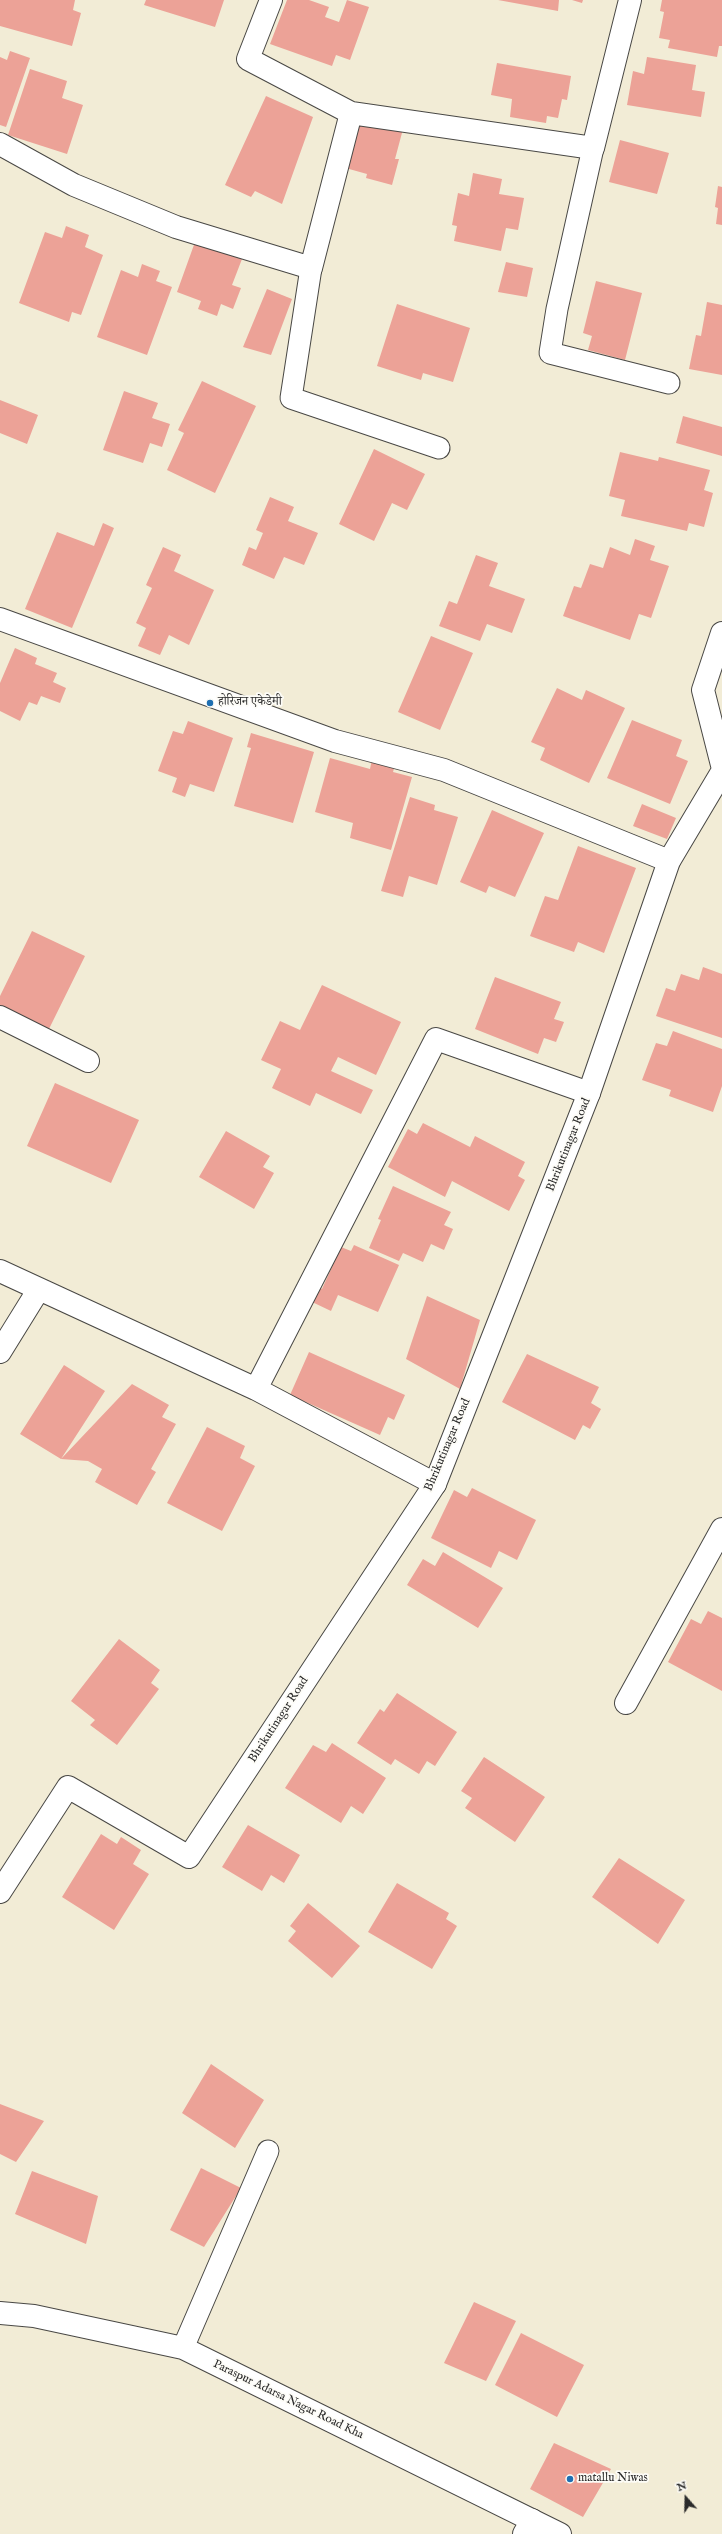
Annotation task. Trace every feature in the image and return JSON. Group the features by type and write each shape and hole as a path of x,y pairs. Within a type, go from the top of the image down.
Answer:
{"street":[{"path":"271,0 248,59 351,113 593,148 630,0"},
{"path":"0,144 74,185 176,227 311,268 351,113"},
{"path":"0,619 335,741 444,770 669,861"},
{"path":"722,633 703,690 722,765"},
{"name":"Bhrikutinagar Road","path":"0,1892 68,1787 189,1857 435,1484 590,1093 669,861 722,772"},
{"path":"0,1017 88,1061"},
{"path":"256,1389 436,1039 590,1093"},
{"path":"0,1270 256,1389 435,1484"},
{"path":"0,1352 39,1289"},
{"path":"626,1703 722,1529"},
{"name":"Paraspur Adarsa Nagar Road Kha","path":"0,2313 34,2316 182,2348 528,2527 560,2534"}],"lane":[{"path":"593,148 557,309 550,353 669,383"},
{"path":"311,268 291,398 439,448"},
{"path":"182,2348 268,2151"}],"building":[{"path":"0,0 75,0 73,10 81,13 72,46 0,26"},
{"path":"146,0 224,0 215,27 144,5"},
{"path":"287,0 309,0 329,7 325,17 339,22 347,0 369,7 350,60 336,55 332,66 270,44"},
{"path":"498,0 559,0 558,11"},
{"path":"572,0 583,0 582,3"},
{"path":"662,0 722,0 722,46 719,46 717,57 668,48 670,40 659,38 664,12 660,11"},
{"path":"10,51 30,58 6,127 0,125 0,57 7,60"},
{"path":"647,57 696,65 692,90 705,92 701,117 627,105 633,71 644,74"},
{"path":"497,63 571,76 567,100 562,99 558,118 547,116 546,123 510,117 512,99 491,95"},
{"path":"30,69 67,81 62,98 83,105 67,154 8,135"},
{"path":"266,96 313,117 282,204 255,191 251,197 225,185"},
{"path":"354,118 403,129 395,159 399,159 392,185 366,178 367,174 342,167"},
{"path":"620,140 669,153 657,194 609,182"},
{"path":"473,173 502,179 499,194 524,198 518,230 506,228 501,251 454,241 457,226 452,225 458,193 469,196"},
{"path":"718,186 722,187 722,225 716,224 718,208 715,207"},
{"path":"66,226 89,235 85,247 103,255 81,315 72,312 69,322 19,303 45,232 62,238"},
{"path":"195,242 242,259 232,285 241,288 233,309 221,304 217,316 198,309 201,301 177,292"},
{"path":"506,262 533,268 527,297 498,292"},
{"path":"142,264 160,271 156,281 172,287 147,355 97,337 121,270 138,277"},
{"path":"596,281 642,293 625,360 588,350 592,336 583,333"},
{"path":"267,289 292,299 271,355 243,347"},
{"path":"707,302 722,305 722,375 689,369 696,335 701,336"},
{"path":"397,304 470,328 453,382 423,373 421,380 377,366"},
{"path":"202,381 256,406 215,493 167,470 184,433 178,430"},
{"path":"124,391 158,403 152,418 170,424 162,447 150,443 143,463 103,450"},
{"path":"0,400 38,415 27,444 0,433"},
{"path":"683,416 722,427 722,456 676,443"},
{"path":"374,449 425,474 407,510 392,503 374,541 339,524"},
{"path":"620,452 658,461 659,457 710,470 704,490 713,493 704,527 689,523 687,531 621,516 625,500 609,496"},
{"path":"270,497 294,507 288,521 318,533 304,565 284,557 274,579 242,565 249,547 256,550 263,533 256,530"},
{"path":"103,523 114,528 72,628 25,609 57,532 94,546"},
{"path":"635,539 655,546 650,560 669,566 651,618 639,614 630,640 563,616 574,586 581,588 590,564 603,568 610,547 630,555"},
{"path":"163,547 181,555 174,571 214,590 189,645 169,635 160,655 138,646 146,628 136,623 152,588 146,585"},
{"path":"476,555 498,563 489,586 525,599 512,633 487,624 480,641 439,626 449,601 457,604"},
{"path":"431,636 473,653 440,730 398,712"},
{"path":"15,648 37,658 35,664 57,673 53,682 66,688 60,703 41,696 37,705 29,702 20,721 0,711 0,683"},
{"path":"557,688 582,700 586,690 625,708 589,783 540,760 545,748 531,742"},
{"path":"632,720 682,740 676,756 688,761 670,804 607,778"},
{"path":"188,721 233,738 214,792 190,784 185,797 172,792 177,778 158,771 173,731 183,734"},
{"path":"251,733 314,752 293,823 234,806 251,748 247,747"},
{"path":"330,758 370,769 372,759 395,765 393,772 412,777 391,850 350,838 353,823 315,812"},
{"path":"410,797 435,805 434,810 458,817 437,885 409,876 403,897 381,891"},
{"path":"642,804 676,818 667,839 633,826"},
{"path":"492,810 544,833 515,897 489,886 486,893 460,882"},
{"path":"578,846 636,868 604,953 578,942 574,952 530,936 545,896 558,900"},
{"path":"32,931 85,956 46,1035 0,1013 0,996"},
{"path":"703,967 722,974 722,1038 656,1016 666,988 675,991 681,974 699,980"},
{"path":"495,977 561,1002 554,1019 564,1022 556,1042 544,1038 538,1054 475,1029"},
{"path":"322,985 401,1022 376,1075 338,1057 331,1071 373,1090 361,1114 316,1093 310,1106 272,1088 281,1069 261,1060 280,1021 300,1030"},
{"path":"673,1031 722,1049 722,1086 713,1112 669,1096 671,1090 642,1080 656,1043 667,1046"},
{"path":"55,1083 139,1120 111,1183 27,1146"},
{"path":"423,1123 470,1147 475,1136 525,1162 518,1176 525,1180 509,1211 452,1181 445,1197 388,1167 408,1129 417,1134"},
{"path":"226,1131 270,1156 263,1167 274,1173 254,1209 199,1177"},
{"path":"393,1186 451,1212 444,1225 453,1229 444,1250 431,1244 423,1262 403,1253 399,1261 369,1248 381,1220 378,1219"},
{"path":"354,1245 399,1265 378,1312 338,1295 331,1311 310,1301 317,1286 322,1289 341,1247 351,1251"},
{"path":"427,1296 480,1320 460,1389 406,1359"},
{"path":"309,1352 405,1395 394,1420 388,1417 380,1435 290,1395"},
{"path":"527,1354 599,1387 591,1403 601,1409 590,1429 583,1425 575,1440 502,1402"},
{"path":"64,1365 105,1391 61,1459 20,1434"},
{"path":"132,1384 169,1405 162,1417 176,1424 151,1469 156,1472 137,1505 95,1482 102,1469 88,1461 61,1459"},
{"path":"207,1427 245,1446 240,1458 255,1466 222,1531 167,1503"},
{"path":"472,1488 536,1520 517,1560 499,1551 491,1568 431,1538 454,1490 467,1497"},
{"path":"443,1552 503,1588 478,1628 407,1585 423,1559 435,1566"},
{"path":"708,1611 722,1618 722,1691 668,1662 691,1619 701,1624"},
{"path":"119,1639 160,1670 151,1683 159,1689 117,1745 90,1725 95,1720 71,1701"},
{"path":"397,1693 457,1732 435,1766 427,1761 419,1774 395,1759 391,1765 357,1743 380,1709 384,1712"},
{"path":"332,1743 386,1778 363,1814 351,1806 341,1823 285,1788 313,1745 326,1752"},
{"path":"484,1757 545,1797 515,1842 465,1808 472,1798 461,1791"},
{"path":"248,1825 300,1855 284,1883 271,1875 262,1891 222,1867"},
{"path":"101,1834 117,1844 121,1837 141,1850 133,1864 149,1874 114,1930 62,1897"},
{"path":"619,1858 685,1900 658,1944 592,1897"},
{"path":"397,1883 449,1913 446,1919 457,1926 432,1969 368,1932"},
{"path":"308,1903 360,1946 332,1978 288,1941 296,1931 290,1926"},
{"path":"211,2064 264,2100 235,2148 182,2113"},
{"path":"0,2104 44,2121 16,2162 0,2154"},
{"path":"201,2168 241,2188 204,2247 170,2230"},
{"path":"32,2171 98,2196 86,2244 15,2214"},
{"path":"474,2302 516,2321 486,2381 444,2363"},
{"path":"521,2333 584,2365 557,2417 495,2385"},
{"name":"matallu Niwas","path":"554,2443 611,2469 583,2517 530,2489"}],"place":[{"name":"होरिजन एकेडेमी","path":"210,703"},
{"name":"matallu Niwas","path":"570,2479"}]}
